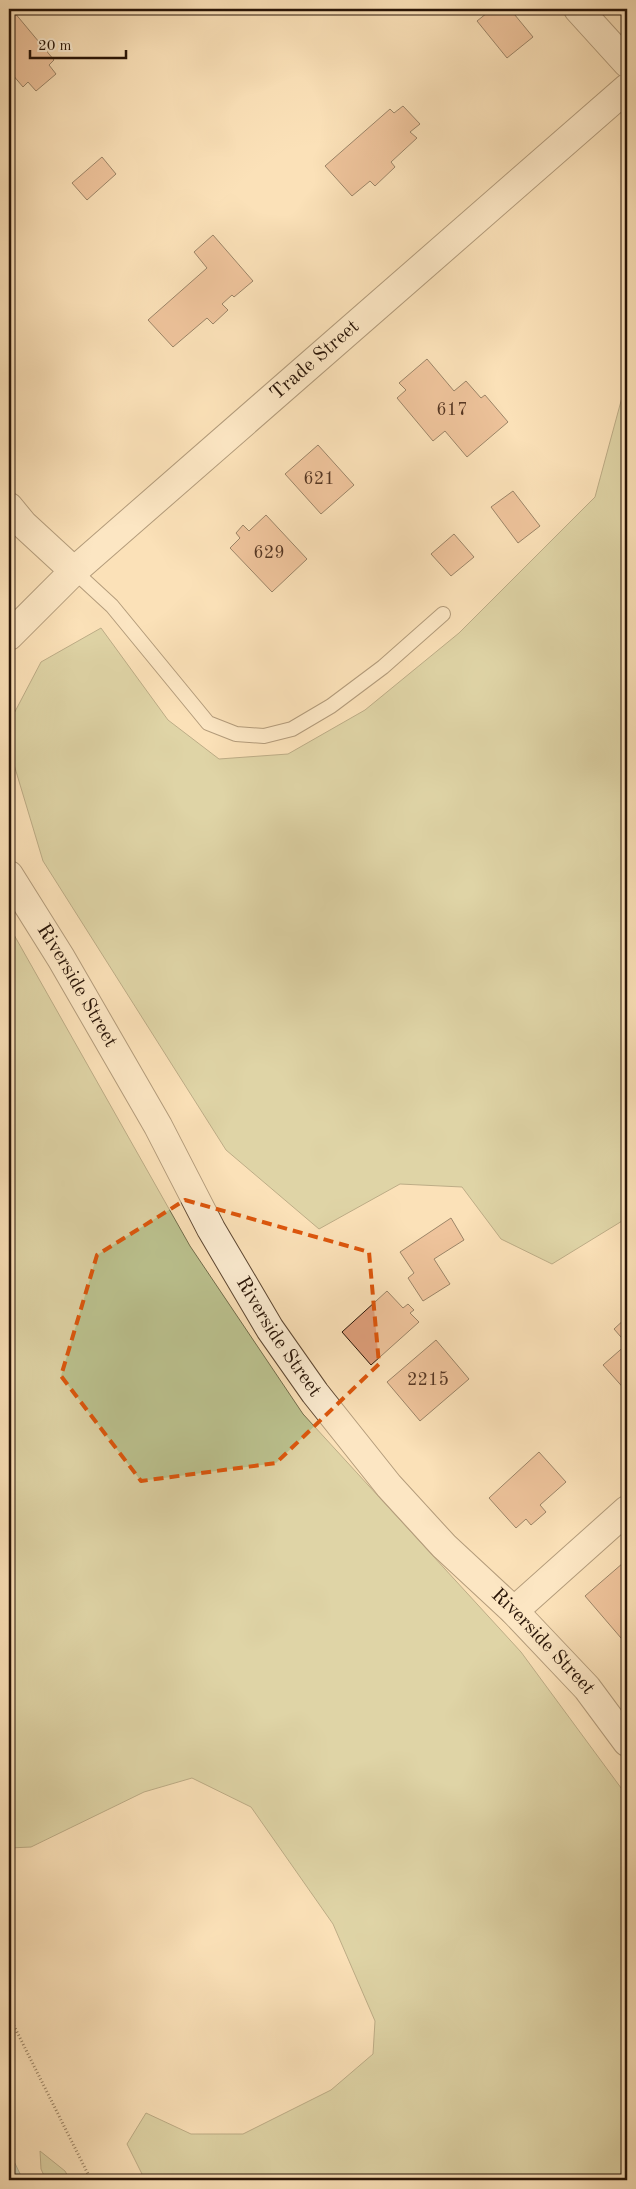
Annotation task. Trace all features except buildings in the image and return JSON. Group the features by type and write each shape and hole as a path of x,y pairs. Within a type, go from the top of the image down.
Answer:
{"street":[{"path":"578,9 627,63"},
{"name":"Trade Street","path":"9,636 74,571 627,88"},
{"path":"9,507 23,524 74,571"},
{"name":"Riverside Street","path":"9,875 61,958 153,1117 211,1229 270,1329 315,1393 389,1486 444,1546 514,1611 587,1688 627,1742"},
{"path":"514,1611 627,1510"}],"lane":[{"path":"74,571 112,606 208,723 236,734 264,736 300,724 331,706 383,667 443,614"}],"path":[{"path":"9,2016 91,2180"}],"highlighted area":[{"path":"185,1200 369,1252 379,1364 276,1463 141,1481 61,1376 97,1255"}],"green space":[{"path":"627,379 627,1218 552,1264 501,1239 462,1187 400,1184 319,1229 226,1150 43,861 9,748 9,723 41,662 101,628 168,720 219,759 288,754 365,710 459,633 595,497"},
{"path":"9,926 190,1246 303,1414 521,1652 627,1796 627,2180 145,2180 127,2144 146,2113 191,2134 243,2134 331,2090 373,2054 375,2021 333,1924 251,1807 192,1778 144,1792 31,1847 9,1848"},
{"path":"40,2151 65,2171 70,2180 46,2180 41,2169"}],"shaded area":[{"path":"9,2151 23,2180 9,2180"}]}
